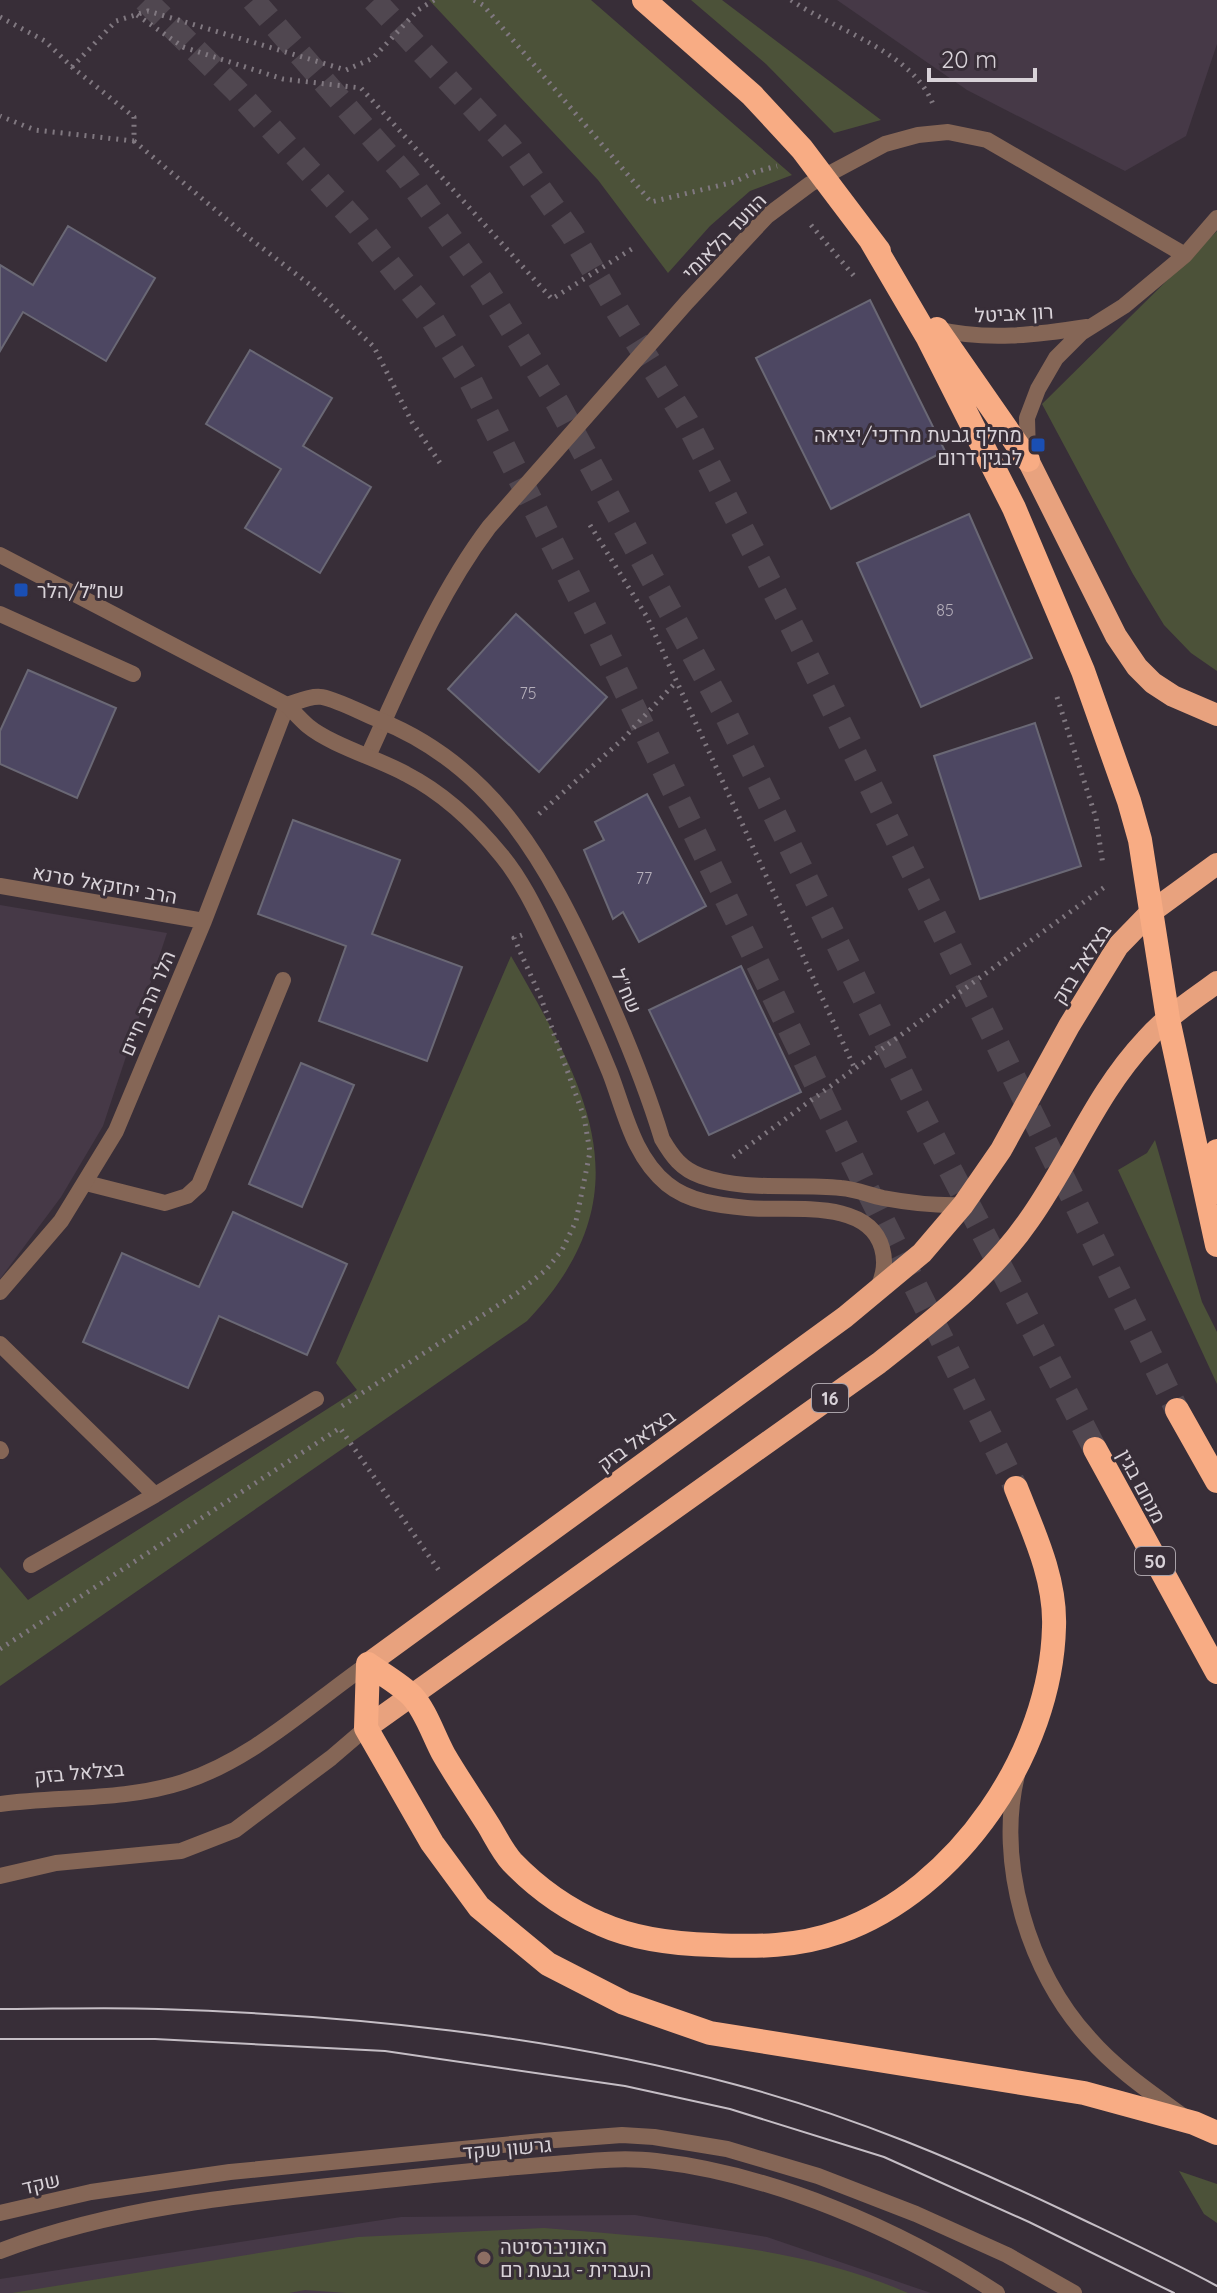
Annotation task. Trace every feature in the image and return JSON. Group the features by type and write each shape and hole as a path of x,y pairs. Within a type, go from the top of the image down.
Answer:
{"highway":[{"path":"644,0 752,95 802,149 870,239 1028,460 1116,636 1137,667 1153,683 1173,696 1217,715"},
{"path":"870,239 928,338 1014,508 1083,671 1129,801 1140,840 1168,1019 1217,1245"},
{"name":"בצלאל בזק","path":"368,1664 873,1295 922,1253 984,1177 1118,946 1151,912 1217,864"},
{"name":"16","path":"366,1728 879,1363 947,1309 1011,1244 1037,1208 1102,1095 1146,1039 1217,982"},
{"path":"1209,1216 1217,1151"},
{"path":"1177,1410 1217,1481"},
{"name":"מנחם בגין","path":"1095,1449 1217,1672"},
{"path":"368,1664 413,1697 444,1755 511,1860 561,1904 603,1925 687,1944 784,1945 839,1932 880,1913 918,1887 964,1844 994,1804 1022,1754 1046,1689 1054,1625 1044,1564 1016,1488"},
{"path":"368,1664 366,1728 432,1843 479,1907 548,1964 624,2003 710,2033 1084,2093 1194,2123 1217,2133"}],"street":[{"name":"הוועד הלאומי","path":"368,756 455,577 489,527 767,216 810,184 885,144 948,132 965,134 987,140 1009,152 1185,255"},
{"path":"1185,255 1217,218"},
{"name":"רון אביטל","path":"1028,460 1027,418 1038,389 1056,358 1068,344 1148,288 1185,255"},
{"name":"רון אביטל","path":"936,329 986,337 1093,326"},
{"path":"0,555 287,705 310,728 425,785 460,812 504,859 523,888 558,956 609,1072 630,1132 654,1172 685,1197 706,1202 747,1208 813,1208 839,1212 860,1221 875,1233 883,1249 883,1273 873,1295"},
{"path":"0,614 133,674"},
{"name":"שח\"ל","path":"287,705 320,696 424,741 454,764 517,827 541,863 574,924 619,1021 662,1139 684,1168 700,1176 747,1186 835,1187 914,1203 963,1205"},
{"name":"הלר הרב חיים","path":"0,1292 61,1221 116,1131 204,921 287,705"},
{"name":"הרב יחזקאל סרנא","path":"0,886 204,921"},
{"path":"86,1183 165,1203 187,1196 199,1185 283,980"},
{"path":"0,1344 155,1495"},
{"path":"31,1565 316,1399"},
{"name":"בצלאל בזק","path":"0,1804 121,1795 180,1783 228,1764 266,1740 368,1664"},
{"path":"0,1876 56,1863 181,1851 235,1830 366,1728"},
{"path":"1022,1754 1010,1814 1009,1844 1016,1889 1041,1964 1087,2036 1124,2073 1194,2123"},
{"name":"גרשון שקד","path":"91,2192 230,2172 542,2141 622,2135 684,2140 770,2160 916,2214 1007,2255 1074,2293"},
{"name":"גרשון שקד","path":"0,2251 114,2217 225,2199 477,2170 588,2161 653,2160 722,2173 776,2188 854,2217 894,2235 997,2293"},
{"name":"שקד","path":"0,2213 91,2192"}],"path":[{"path":"72,67 116,21 148,11 346,70 373,58 418,10 434,0"},
{"path":"474,0 483,5 651,202 734,182 755,172 788,163"},
{"path":"791,0 909,70 926,88 937,119"},
{"path":"137,15 183,47 283,79 361,88 552,299 635,247"},
{"path":"0,17 45,41 134,117 134,141"},
{"path":"0,116 35,130 134,141 244,234 309,284 374,347 412,422 440,463"},
{"path":"811,225 859,283"},
{"path":"590,525 647,617 855,1069"},
{"path":"539,814 623,739 677,681"},
{"path":"1055,689 1096,818 1103,865"},
{"path":"732,1158 1106,886"},
{"path":"316,1399 336,1409 517,1293 546,1270 562,1250 576,1221 590,1152 584,1117 541,998 514,938"},
{"path":"0,1649 340,1428 440,1572"}],"shaded area":[{"path":"837,0 1217,0 1217,44 1186,136 1125,171 967,90"},
{"path":"0,905 167,933 103,1126 61,1197 0,1279"},
{"name":"האוניברסיטה העברית - גבעת רם","path":"635,2215 767,2237 931,2293 0,2293 0,2279 401,2217"}],"green space":[{"path":"429,0 591,0 792,175 750,191 710,226 668,273 598,180"},
{"path":"691,0 722,0 881,120 834,133 766,64"},
{"path":"1217,231 1217,671 1191,653 1164,625 1133,574 1042,404"},
{"path":"511,956 562,1050 581,1095 593,1140 595,1184 587,1228 564,1274 527,1321 0,1686 0,1567 28,1600 357,1390 336,1363"},
{"path":"1155,1140 1202,1302 1217,1332 1217,1384 1118,1170 1147,1153"},
{"path":"1179,2171 1217,2184 1217,2223 1204,2214"},
{"name":"האוניברסיטה העברית - גבעת רם","path":"544,2228 683,2240 775,2253 865,2276 908,2293 346,2293 305,2290 289,2293 12,2293 358,2237"}],"building":[{"path":"68,226 155,278 106,361 23,312 0,351 0,265 33,285"},
{"path":"870,300 945,451 831,509 756,358"},
{"path":"250,350 332,398 303,446 371,487 320,573 245,528 281,469 206,424"},
{"path":"969,514 1032,658 921,707 857,563"},
{"path":"516,614 607,697 539,772 448,689"},
{"path":"28,670 116,708 77,798 0,764 0,731"},
{"path":"1035,723 1081,866 980,899 934,756"},
{"path":"647,794 706,906 639,942 623,912 613,919 584,850 604,840 595,822"},
{"path":"293,820 400,860 372,934 462,967 427,1061 319,1021 346,946 258,914"},
{"path":"741,966 801,1092 709,1135 649,1010"},
{"path":"301,1063 354,1085 302,1207 249,1184"},
{"path":"233,1212 347,1264 307,1355 219,1316 188,1388 83,1342 122,1253 199,1287"}],"tunnel":[{"path":"145,0 236,90 356,222 430,316 471,382 598,634 1016,1488"},
{"path":"253,0 406,176 483,283 558,404 726,715 913,1098 1095,1449"},
{"path":"374,0 510,147 572,234 687,422 798,638 1177,1410"}],"tram line":[{"path":"0,2009 159,2009 378,2022 523,2041 666,2068 780,2097 947,2158 1217,2286"},
{"path":"0,2039 155,2039 385,2051 625,2086 730,2109 884,2157 1029,2222 1174,2293"}],"place":[{"name":"מחלף גבעת מרדכי/יציאה לבגין דרום","path":"1038,445"},
{"name":"שח״ל/הלר","path":"21,590"},
{"name":"האוניברסיטה העברית - גבעת רם","path":"484,2258"}]}
